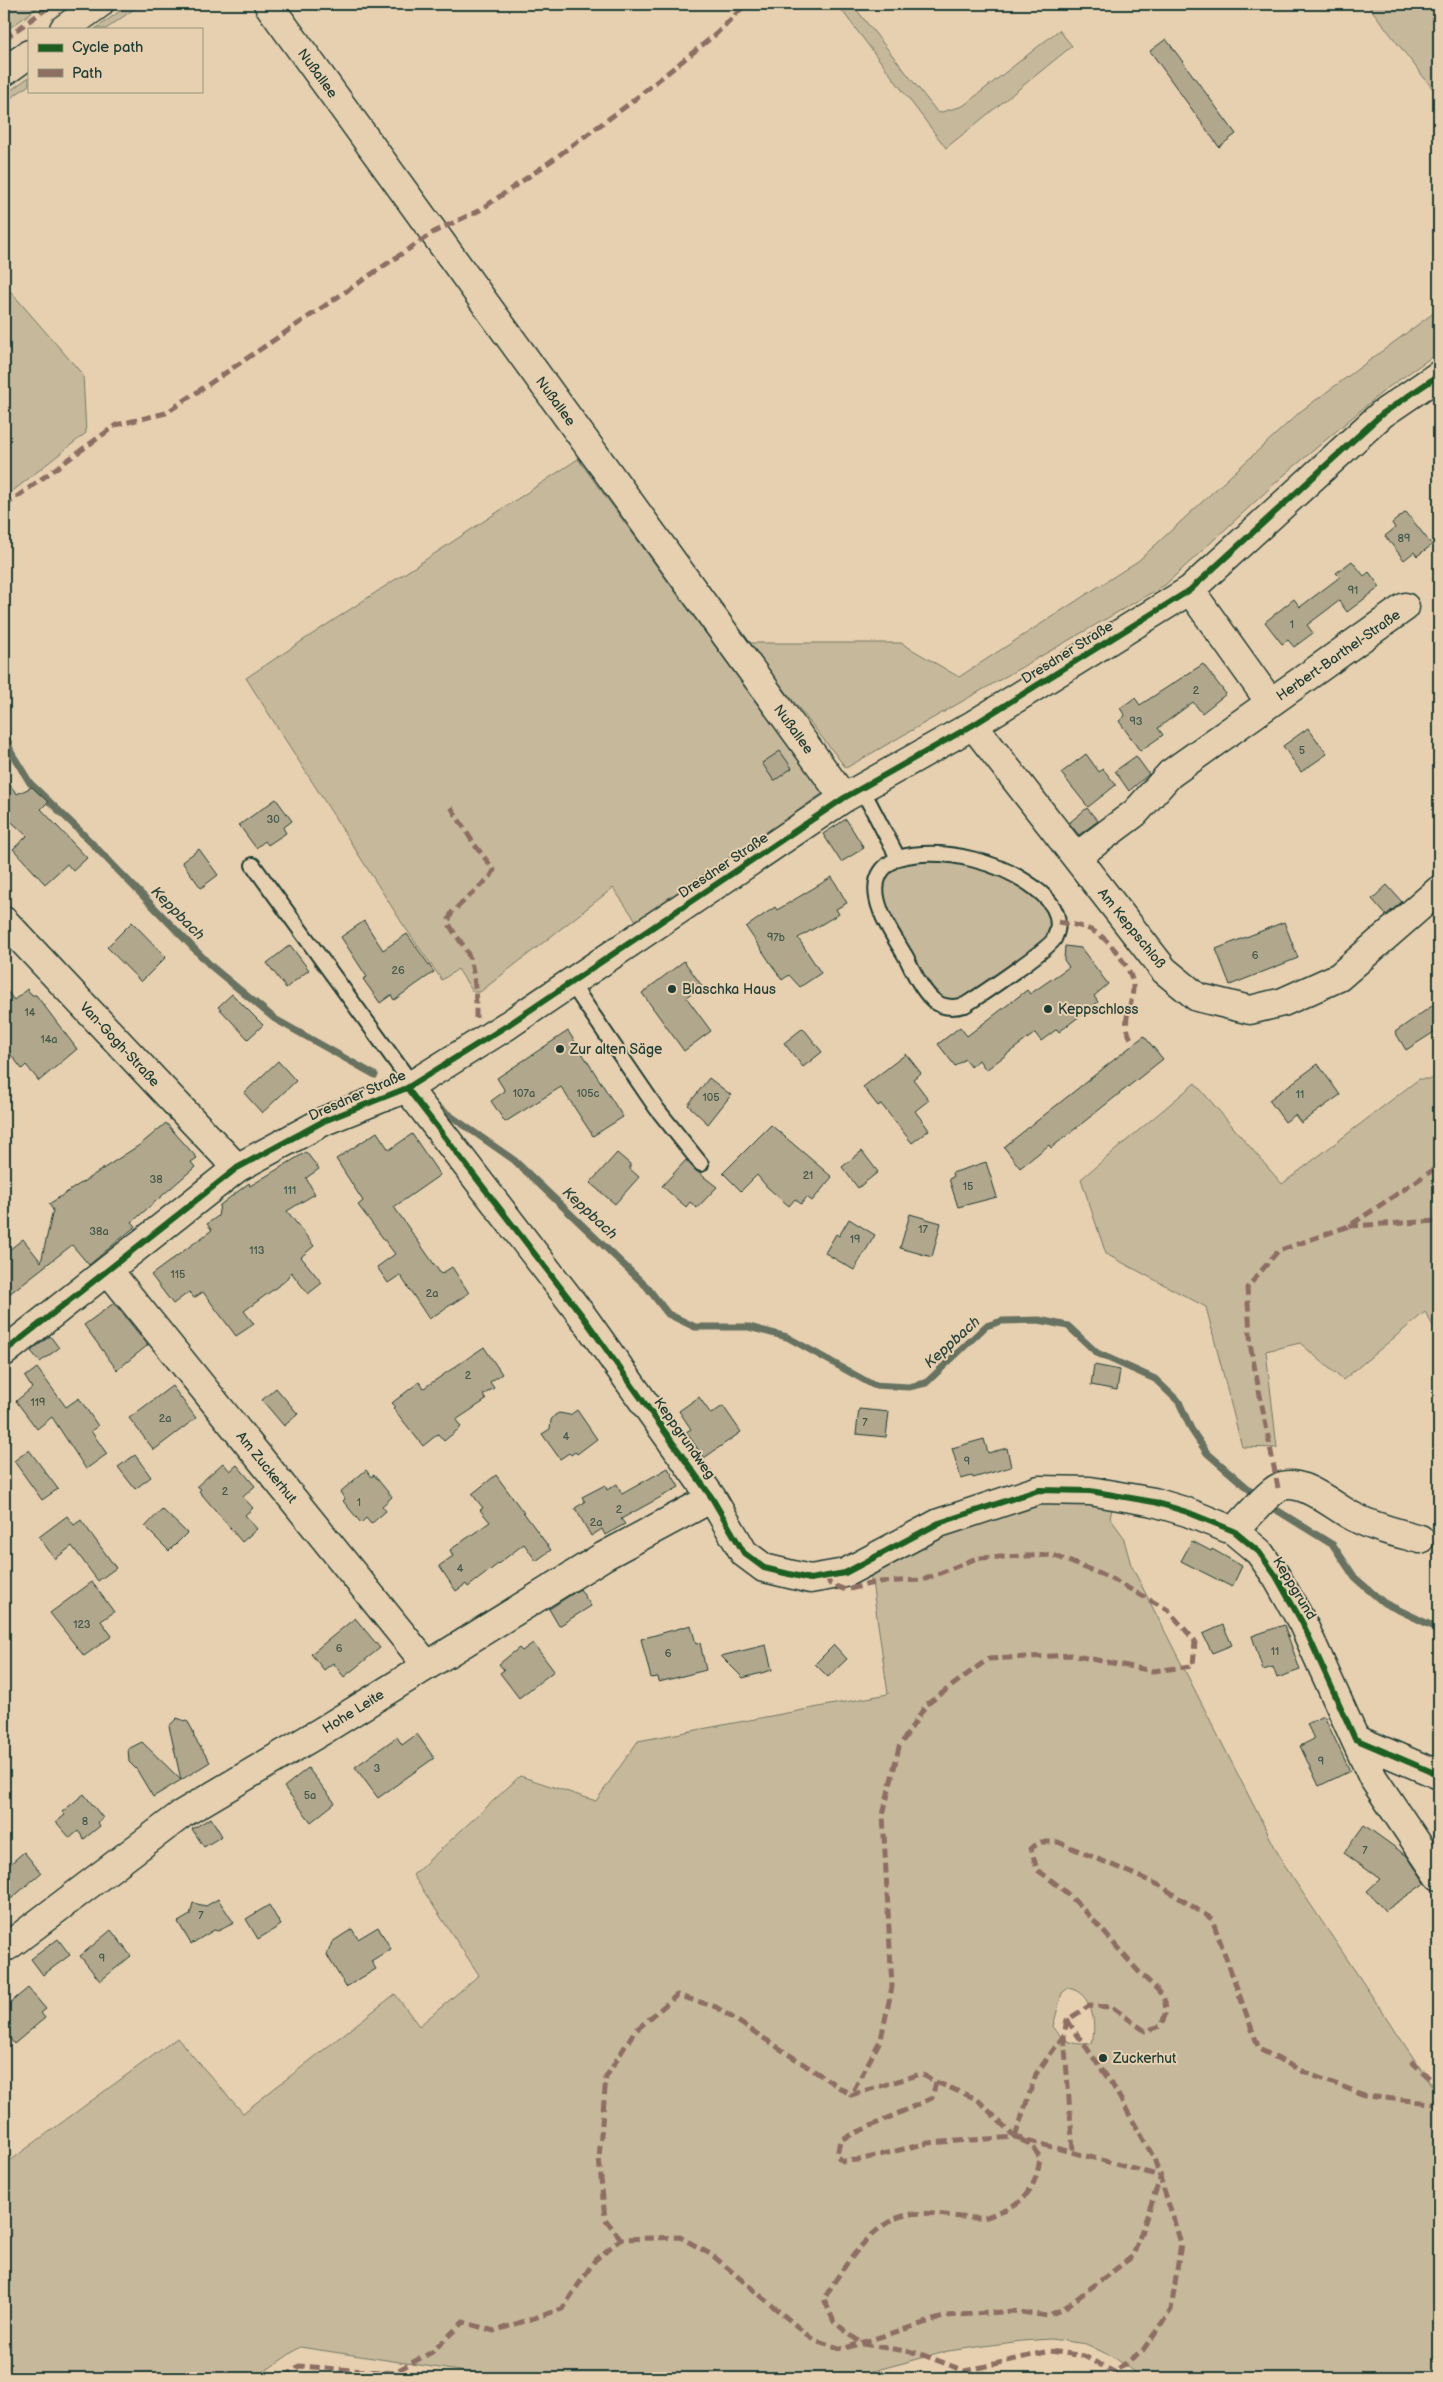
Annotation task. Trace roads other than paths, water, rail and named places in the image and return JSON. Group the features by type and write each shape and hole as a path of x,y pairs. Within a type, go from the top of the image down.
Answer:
{"street":[{"path":"65,28 99,4"},
{"name":"Nußallee","path":"268,4 853,793"},
{"path":"4,72 28,55"},
{"name":"Dresdner Straße","path":"4,1352 237,1168 324,1121 410,1086 508,1025 853,793 973,725 1190,590 1382,414 1439,374"},
{"name":"Herbert-Barthel-Straße","path":"1190,590 1270,702"},
{"name":"Herbert-Barthel-Straße","path":"1076,857 1135,813 1170,774 1405,607"},
{"name":"Am Keppschloß","path":"973,725 1164,970 1197,997 1250,1010 1283,1002 1339,978 1439,890"},
{"name":"Van-Gogh-Straße","path":"4,921 237,1168"},
{"name":"Keppgrundweg","path":"410,1086 584,1318 712,1498 744,1553 764,1568 785,1575 810,1579 845,1573 939,1523 1038,1490"},
{"name":"Am Zuckerhut","path":"108,1270 426,1664"},
{"path":"1241,1525 1278,1488 1292,1485 1313,1492 1354,1517 1382,1529 1420,1540"},
{"name":"Keppgrund","path":"1038,1490 1090,1491 1154,1502 1241,1525 1276,1576 1303,1624 1373,1778 1439,1876"},
{"name":"Hohe Leite","path":"8,1946 182,1814 313,1736 426,1664 604,1556 712,1498"},
{"path":"1355,1739 1439,1775"}],"lane":[{"path":"853,793 898,858"},
{"path":"911,854 954,856 1006,869 1032,885 1049,900 1056,910 1058,922 1053,942 965,1005 954,1008 933,1001 923,988 879,908 876,890 878,875 885,864 898,858 911,854"},
{"path":"253,865 410,1086"},
{"path":"571,983 657,1109 701,1164"}],"waterway":[{"name":"Keppbach","path":"4,727 11,752 30,783 78,829 211,966 275,1019 375,1075"},
{"name":"Keppbach","path":"435,1105 514,1160 647,1287 668,1314 695,1327 749,1327 787,1337 873,1385 909,1387 926,1383 986,1326 1002,1321 1039,1320 1068,1326 1097,1353 1155,1379 1179,1402 1191,1429 1207,1453 1258,1497"},
{"name":"Keppbach","path":"1267,1504 1333,1545 1355,1578 1384,1603 1439,1629"}],"place":[{"name":"Blaschka Haus","path":"672,989"},
{"name":"Keppschloss","path":"1048,1009"},
{"name":"Zur alten Säge","path":"560,1049"},
{"name":"Zuckerhut","path":"1103,2058"}]}
